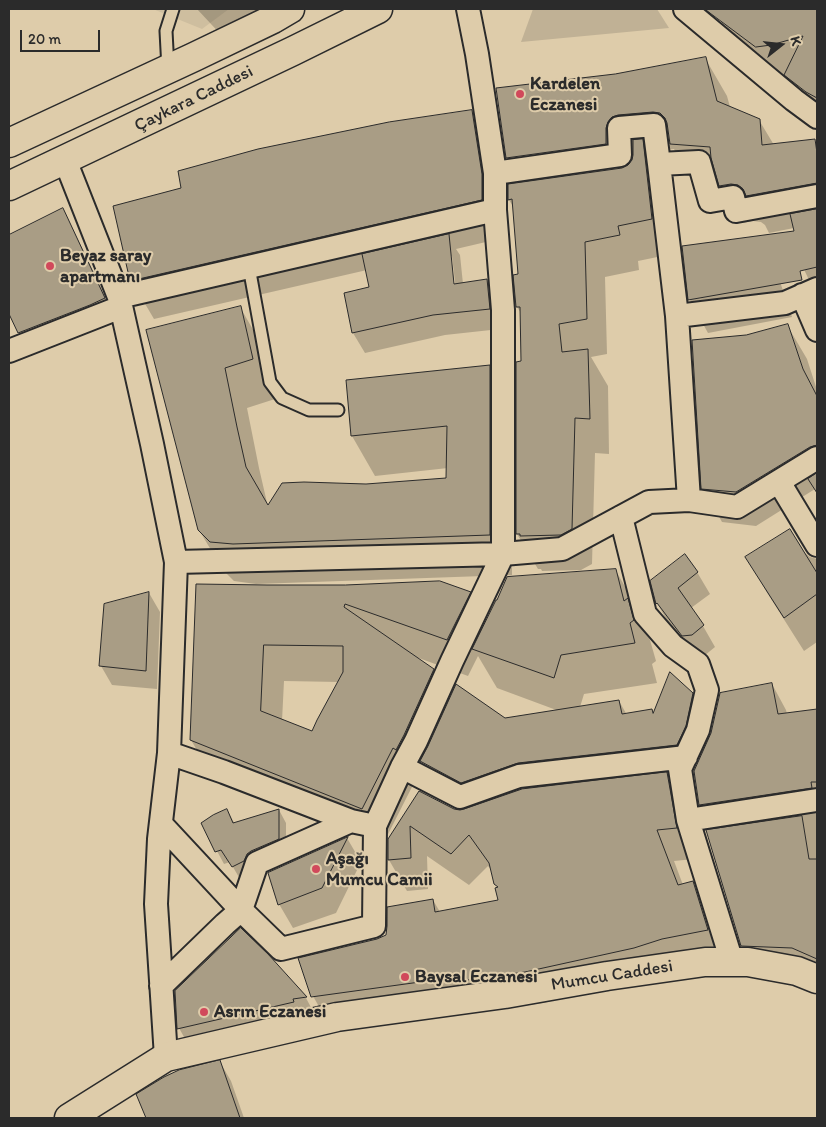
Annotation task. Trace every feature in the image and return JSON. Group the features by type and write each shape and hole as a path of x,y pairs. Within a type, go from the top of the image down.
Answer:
{"street":[{"path":"9,143 273,19 290,9"},
{"name":"Çaykara Caddesi","path":"9,186 378,9"},
{"path":"161,824 241,910 281,948 374,926 375,826 503,554 503,310 495,210 495,173 478,54 468,9"},
{"path":"685,9 817,118"},
{"path":"495,173 620,155 619,128 654,124 677,316 689,500"},
{"path":"65,160 120,302 176,562 169,753 161,824 156,904 166,1057"},
{"path":"659,164 699,162 710,201 732,197 736,212 817,196"},
{"path":"9,351 120,302 249,267 495,210"},
{"path":"677,316 784,303 810,292 817,330"},
{"path":"176,562 503,554 562,549 649,502 689,500 737,507 817,458"},
{"path":"779,482 817,545"},
{"path":"621,518 645,614 673,646 698,664 707,690 698,730 680,768 688,820 732,962"},
{"path":"169,753 351,821 375,826"},
{"path":"402,767 460,797 519,776 686,757"},
{"path":"688,820 817,800"},
{"path":"161,986 241,910 256,863 351,821"},
{"name":"Mumcu Caddesi","path":"69,1118 166,1057 336,1017 505,994 616,974 705,962 748,962 797,971 817,979"}],"lane":[{"path":"168,69 166,31 173,9"},
{"path":"249,267 270,382 282,398 309,410 338,410"}],"shaded area":[{"path":"153,9 229,9 202,29"},
{"path":"533,9 657,9 669,28 521,42"}],"building":[{"path":"705,9 817,9 817,98 784,75 803,36 756,47"},
{"path":"706,57 717,101 760,119 762,145 815,139 817,183 746,196 743,189 738,185 719,186 710,147 670,144 665,118 660,113 653,112 612,117 606,128 606,144 506,158 496,88 615,74"},
{"path":"472,110 482,174 482,200 130,281 113,206 181,188 178,171 258,149 389,122"},
{"path":"643,139 652,219 618,226 620,235 585,242 587,319 559,324 562,352 588,349 590,419 575,418 572,529 561,535 520,536 520,534 516,534 516,362 521,361 520,307 516,307 513,275 518,274 512,199 508,200 508,184 622,168 632,160 633,140"},
{"name":"Beyaz saray apartmanı","path":"63,208 105,298 18,333 9,314 9,235"},
{"path":"817,209 817,267 800,271 802,280 688,300 682,246 794,231 790,214"},
{"path":"449,234 454,284 487,279 490,309 433,315 352,333 344,293 369,287 362,254"},
{"path":"241,306 253,359 225,368 246,467 268,505 282,483 366,484 446,478 447,426 351,436 346,380 490,365 490,535 233,544 210,542 198,530 146,330"},
{"path":"788,324 803,369 817,396 817,445 810,447 736,492 701,489 692,340 746,335"},
{"path":"817,473 817,493 808,479"},
{"path":"790,529 817,573 817,594 784,618 745,557"},
{"path":"685,554 698,572 678,588 704,625 692,635 682,636 656,604 650,581"},
{"path":"616,569 624,601 628,598 634,620 630,623 635,643 561,655 554,678 472,649 507,577"},
{"path":"440,581 471,592 447,640 345,604 344,607 434,669 404,735 396,750 393,748 362,809 190,740 196,584 345,585","holes":["264,645 343,646 343,672 312,731 261,711"]},
{"path":"149,592 146,671 99,666 104,604"},
{"path":"670,672 693,693 686,726 677,745 518,763 461,783 420,761 456,684 505,718 619,700 622,714 652,709 653,713"},
{"path":"772,683 778,714 817,709 817,782 811,782 812,788 699,805 694,771 711,733 720,693"},
{"path":"667,772 677,828 657,830 678,885 693,881 708,930 662,939 634,948 525,972 461,981 460,975 311,997 298,958 377,939 386,935 387,907 433,899 435,912 498,900 495,888 498,887 494,884 489,863 469,835 451,854 410,826 411,858 388,860 388,839 419,791 454,809 460,810 522,789"},
{"path":"227,809 233,823 279,809 279,839 251,851 247,854 244,861 232,867 221,850 215,852 201,823"},
{"path":"802,816 809,859 817,859 817,959 792,948 741,946 706,830"},
{"name":"Aşağı Mumcu Camii","path":"348,837 322,888 278,905 268,873"},
{"path":"241,928 268,954 307,997 293,999 294,1002 177,1029 175,991"},
{"path":"220,1060 240,1118 146,1118 136,1094 179,1070"}],"place":[{"name":"Kardelen Eczanesi","path":"520,94"},
{"name":"Beyaz saray apartmanı","path":"50,266"},
{"name":"Aşağı Mumcu Camii","path":"316,869"},
{"name":"Baysal Eczanesi","path":"405,977"},
{"name":"Asrın Eczanesi","path":"204,1012"}]}
